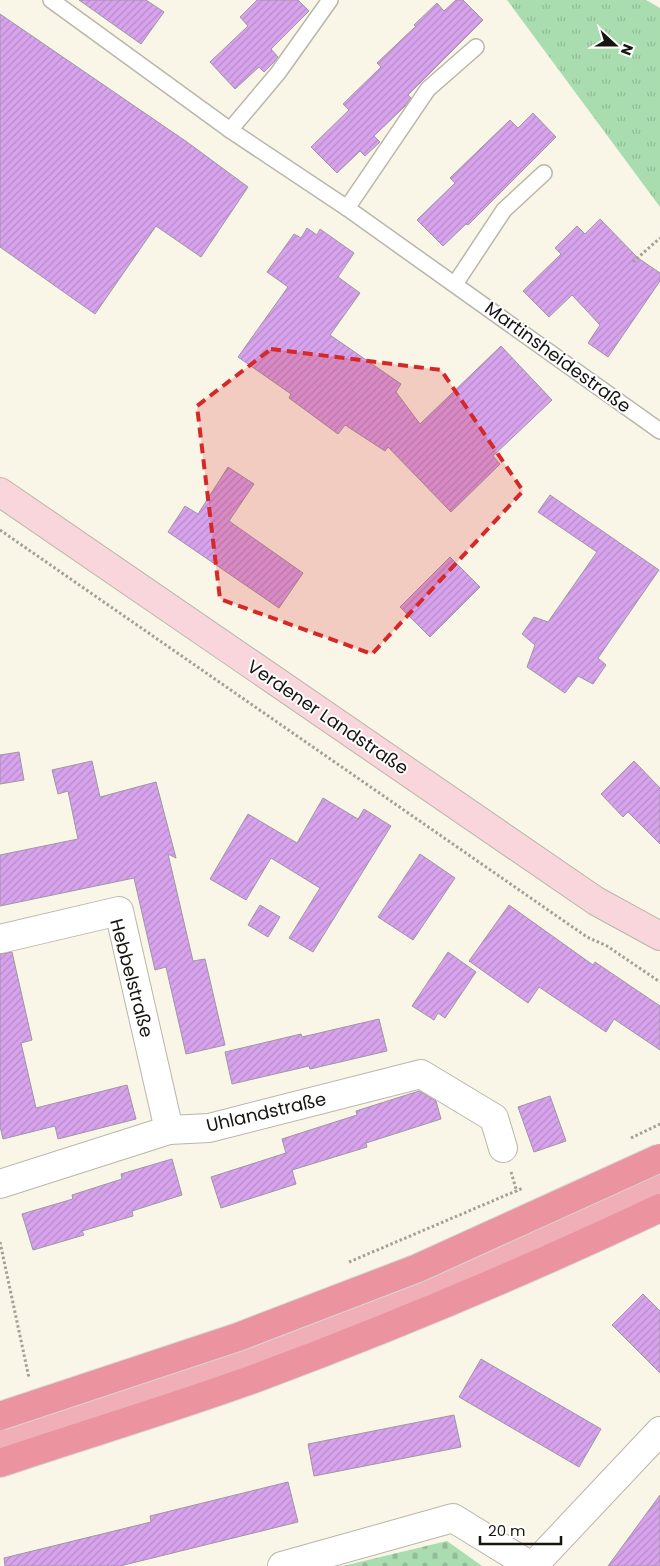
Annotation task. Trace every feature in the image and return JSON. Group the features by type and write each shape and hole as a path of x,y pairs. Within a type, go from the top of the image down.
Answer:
{"highway":[{"path":"0,1416 238,1336 418,1268 660,1158"},
{"path":"0,1463 257,1377 437,1307 660,1208"}],"main road":[{"name":"Verdener Landstraße","path":"0,492 596,901 660,936"},
{"path":"0,1439 242,1358 411,1295 535,1242 660,1182"}],"street":[{"name":"Hebbelstraße","path":"0,939 119,911 170,1130"},
{"name":"Uhlandstraße","path":"0,1184 170,1130 209,1128 421,1074 494,1118 503,1148"},
{"path":"282,1566 453,1518 532,1566 660,1431"}],"lane":[{"name":"Martinsheidestraße","path":"51,0 230,130 347,208 660,431"},
{"path":"230,130 278,72 330,0"},
{"path":"347,208 428,89 476,47"},
{"path":"455,284 504,210 544,173"}],"path":[{"path":"633,262 660,238"},
{"path":"0,530 587,937 607,946 660,982"},
{"path":"344,1265 517,1190"},
{"path":"0,1242 31,1384"},
{"path":"22,1378 38,1373"}],"highlighted area":[{"path":"271,349 441,370 523,491 372,654 220,599 197,406"}],"green space":[{"path":"507,0 646,0 660,8 660,207"},
{"path":"447,1541 482,1566 343,1566"}],"building":[{"path":"79,0 146,0 164,12 141,44"},
{"path":"257,0 298,0 309,11 271,49 278,57 275,61 264,72 259,67 235,89 210,62 248,26 240,17"},
{"path":"456,0 463,0 483,20 408,95 411,98 405,106 374,136 380,142 365,156 360,151 337,173 311,147 349,110 343,104 381,67 377,63 416,26 414,25 437,3 444,11"},
{"path":"0,14 187,142 248,187 201,257 156,226 95,314 0,247"},
{"path":"533,113 556,137 468,225 466,224 443,246 417,220 455,183 450,178 510,120 518,128"},
{"path":"600,219 638,258 660,273 660,281 608,357 588,343 600,325 572,295 549,317 523,291 561,254 555,248 577,226 585,234"},
{"path":"307,228 317,235 320,229 354,253 338,277 360,293 330,335 401,384 396,392 420,424 501,346 552,400 493,456 500,464 451,512 388,447 385,451 345,425 338,434 289,398 291,394 238,357 288,287 267,272 294,234 301,238"},
{"path":"228,467 254,484 229,521 303,573 279,608 168,532 185,506 198,514"},
{"path":"550,495 659,570 598,658 606,665 593,684 578,676 565,693 527,667 535,645 522,634 534,617 548,622 597,552 538,512"},
{"path":"450,557 480,587 430,637 400,607"},
{"path":"19,752 24,780 0,784 0,755"},
{"path":"92,761 100,797 156,782 176,858 168,854 193,961 205,959 225,1045 186,1054 166,967 155,970 134,878 0,906 0,855 78,839 68,791 58,794 52,770"},
{"path":"634,761 660,788 660,844 628,812 623,817 601,794"},
{"path":"323,798 358,819 364,809 391,826 313,952 289,938 320,888 271,858 246,900 210,879 248,814 297,843"},
{"path":"420,854 455,878 413,940 378,917"},
{"path":"260,905 280,917 268,937 248,925"},
{"path":"509,905 593,965 595,962 660,1006 660,1050 614,1019 606,1032 539,987 528,1003 469,961"},
{"path":"12,952 32,1040 21,1043 36,1108 127,1085 136,1119 58,1139 55,1126 3,1139 0,1126 0,954"},
{"path":"448,952 476,972 445,1018 438,1013 434,1020 412,1006"},
{"path":"379,1019 387,1051 310,1069 309,1066 232,1084 225,1052 301,1034 302,1037"},
{"path":"419,1091 436,1101 441,1119 366,1143 367,1147 292,1170 296,1184 221,1208 211,1177 286,1153 282,1139 357,1115 356,1111"},
{"path":"550,1096 566,1141 534,1152 518,1107"},
{"path":"172,1159 182,1195 132,1211 133,1216 82,1231 84,1235 33,1250 22,1214 73,1199 72,1195 122,1179 121,1174"},
{"path":"643,1294 660,1311 660,1373 612,1325"},
{"path":"481,1359 601,1429 579,1467 459,1397"},
{"path":"454,1415 461,1447 314,1476 308,1444"},
{"path":"288,1482 298,1522 120,1566 5,1566 4,1558 151,1522 150,1516"},
{"path":"660,1495 660,1566 608,1566"}]}
